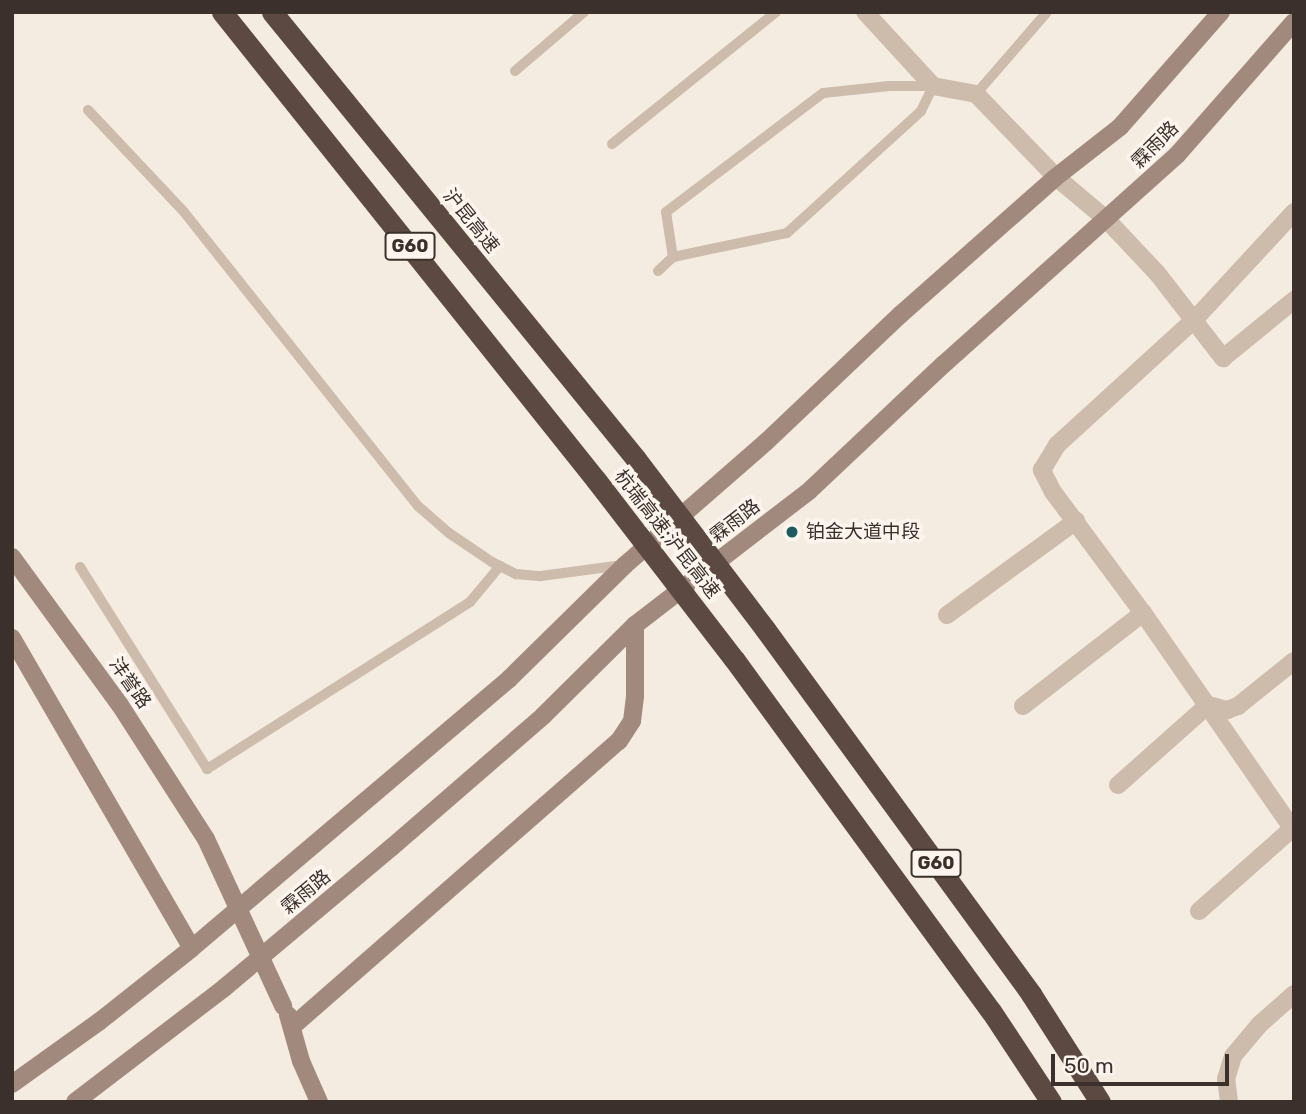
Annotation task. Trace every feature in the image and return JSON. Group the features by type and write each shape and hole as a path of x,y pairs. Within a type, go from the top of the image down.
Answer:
{"highway":[{"name":"杭瑞高速;沪昆高速","path":"222,12 596,480 734,659 991,1011 1051,1102"},
{"name":"沪昆高速","path":"272,12 636,459"},
{"name":"杭瑞高速;沪昆高速","path":"636,459 765,629 1031,994 1100,1102"}],"main road":[{"name":"霖雨路","path":"12,1084 100,1021 192,948 509,679 625,565 766,442 900,315 1056,177 1120,127 1221,12"},
{"name":"霖雨路","path":"75,1102 214,996 392,847 543,716 635,625 809,491 944,364 1177,155 1294,22"},
{"name":"沣誉路","path":"12,557 120,705 206,839 293,1026 301,1061 319,1102"},
{"path":"293,1026 619,741 632,721 635,696 635,625"},
{"path":"12,638 192,948"}],"street":[{"path":"865,12 933,86 976,94 1056,177 1107,220 1157,273 1223,358 1294,300"},
{"path":"1199,911 1293,827 1143,613 1053,492 1042,470 1057,445 1195,319 1294,212"},
{"path":"947,615 1076,521"},
{"path":"1023,706 1143,613"},
{"path":"1208,705 1227,710 1238,706 1294,661"},
{"path":"1118,785 1208,705"},
{"path":"1229,1102 1226,1079 1233,1056 1260,1024 1294,994"}],"lane":[{"path":"515,71 584,12"},
{"path":"612,144 776,12"},
{"path":"976,94 1046,12"},
{"path":"658,271 673,257 787,233 921,111 933,86 889,86 823,93 666,212 673,257"},
{"path":"88,110 184,212 418,506 449,533 516,574 541,576 625,565"},
{"path":"80,568 207,769 470,602 500,566"}],"place":[{"name":"铂金大道中段","path":"792,532"}]}
